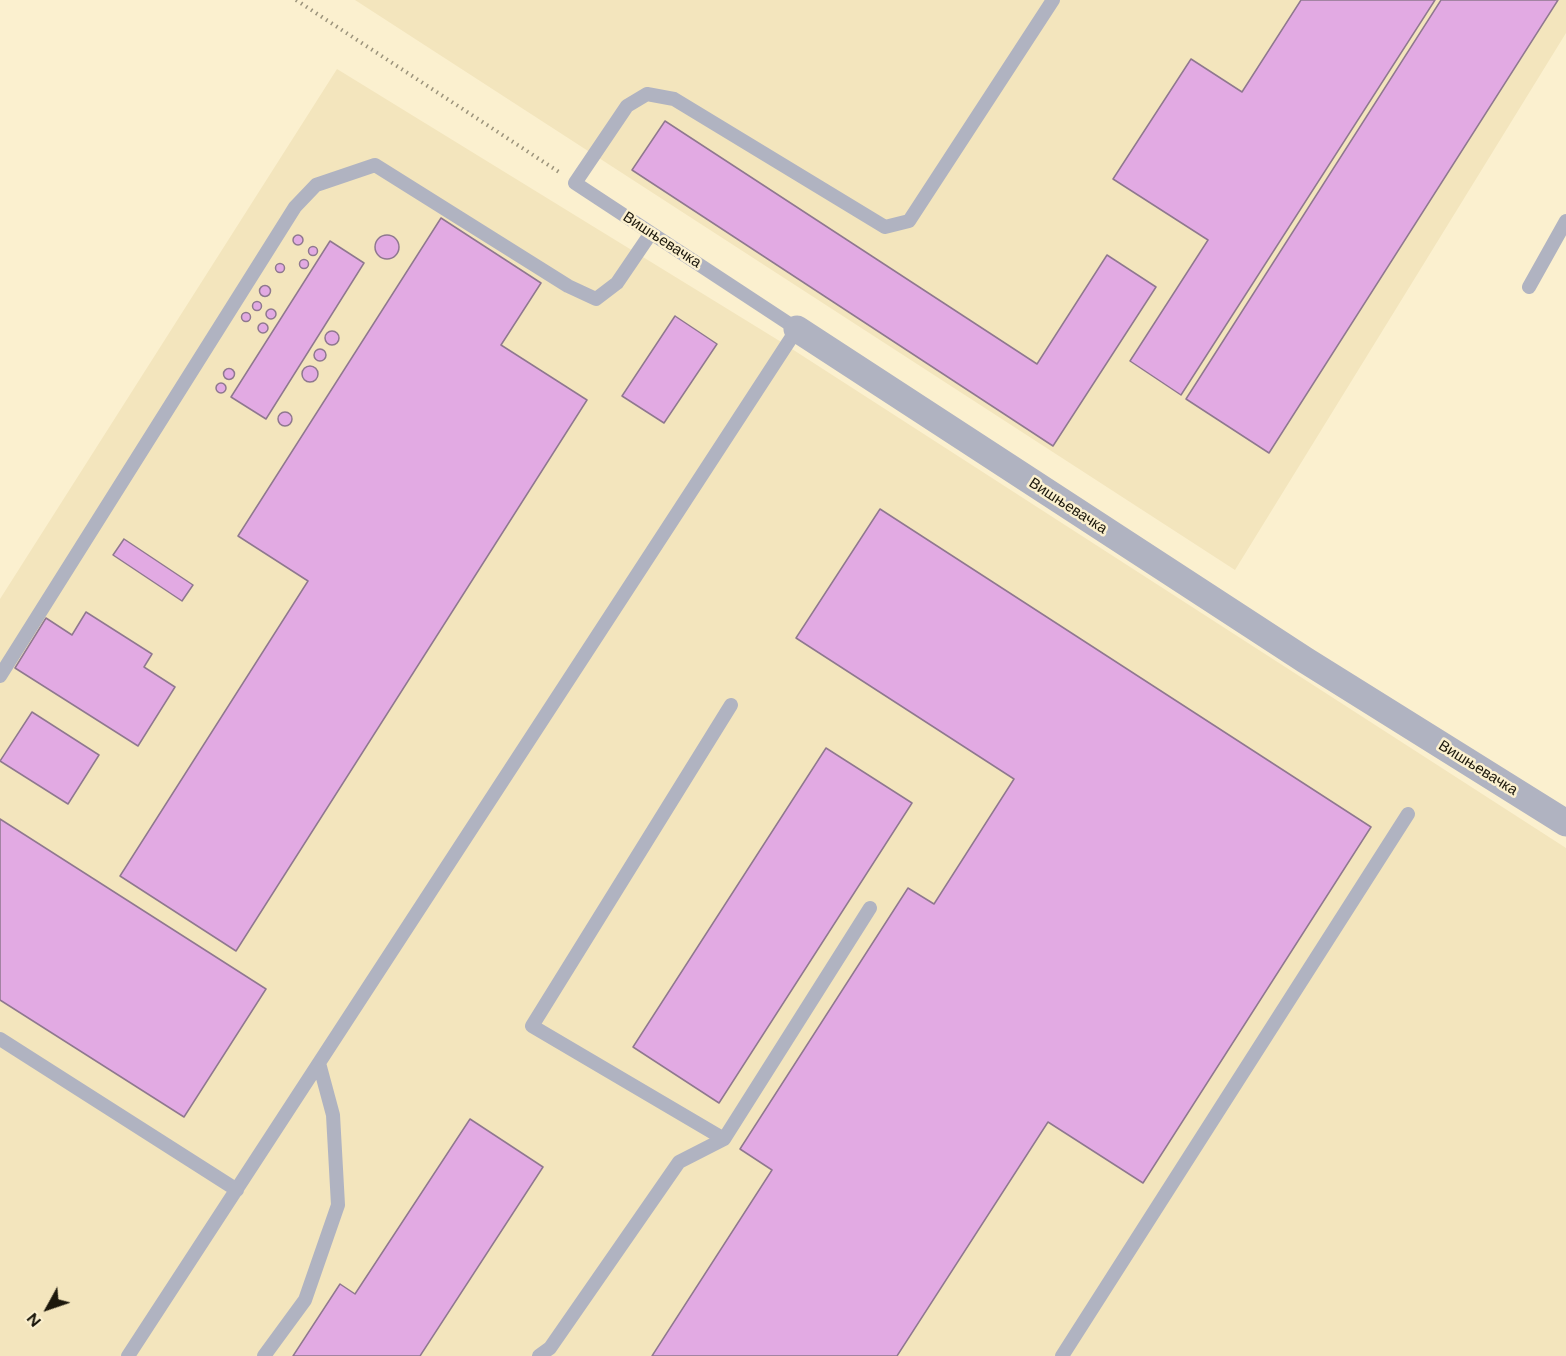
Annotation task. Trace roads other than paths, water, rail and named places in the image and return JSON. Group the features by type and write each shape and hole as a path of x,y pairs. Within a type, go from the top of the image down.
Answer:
{"street":[{"name":"Вишњевачка","path":"797,329 1305,660 1566,823"}],"lane":[{"name":"Вишњевачка","path":"797,329 574,183 627,106 647,94 674,99 885,227 909,221 1053,0"},
{"path":"0,676 295,207 316,185 375,165 568,286 596,299 617,284 651,233"},
{"path":"1529,286 1566,221"},
{"path":"129,1356 797,329"},
{"path":"724,1139 532,1026 731,705"},
{"path":"1062,1356 1408,814"},
{"path":"539,1356 550,1348 679,1162 724,1139 870,908"},
{"path":"0,1039 237,1190"},
{"path":"264,1356 306,1300 338,1205 333,1115 320,1063"}]}
